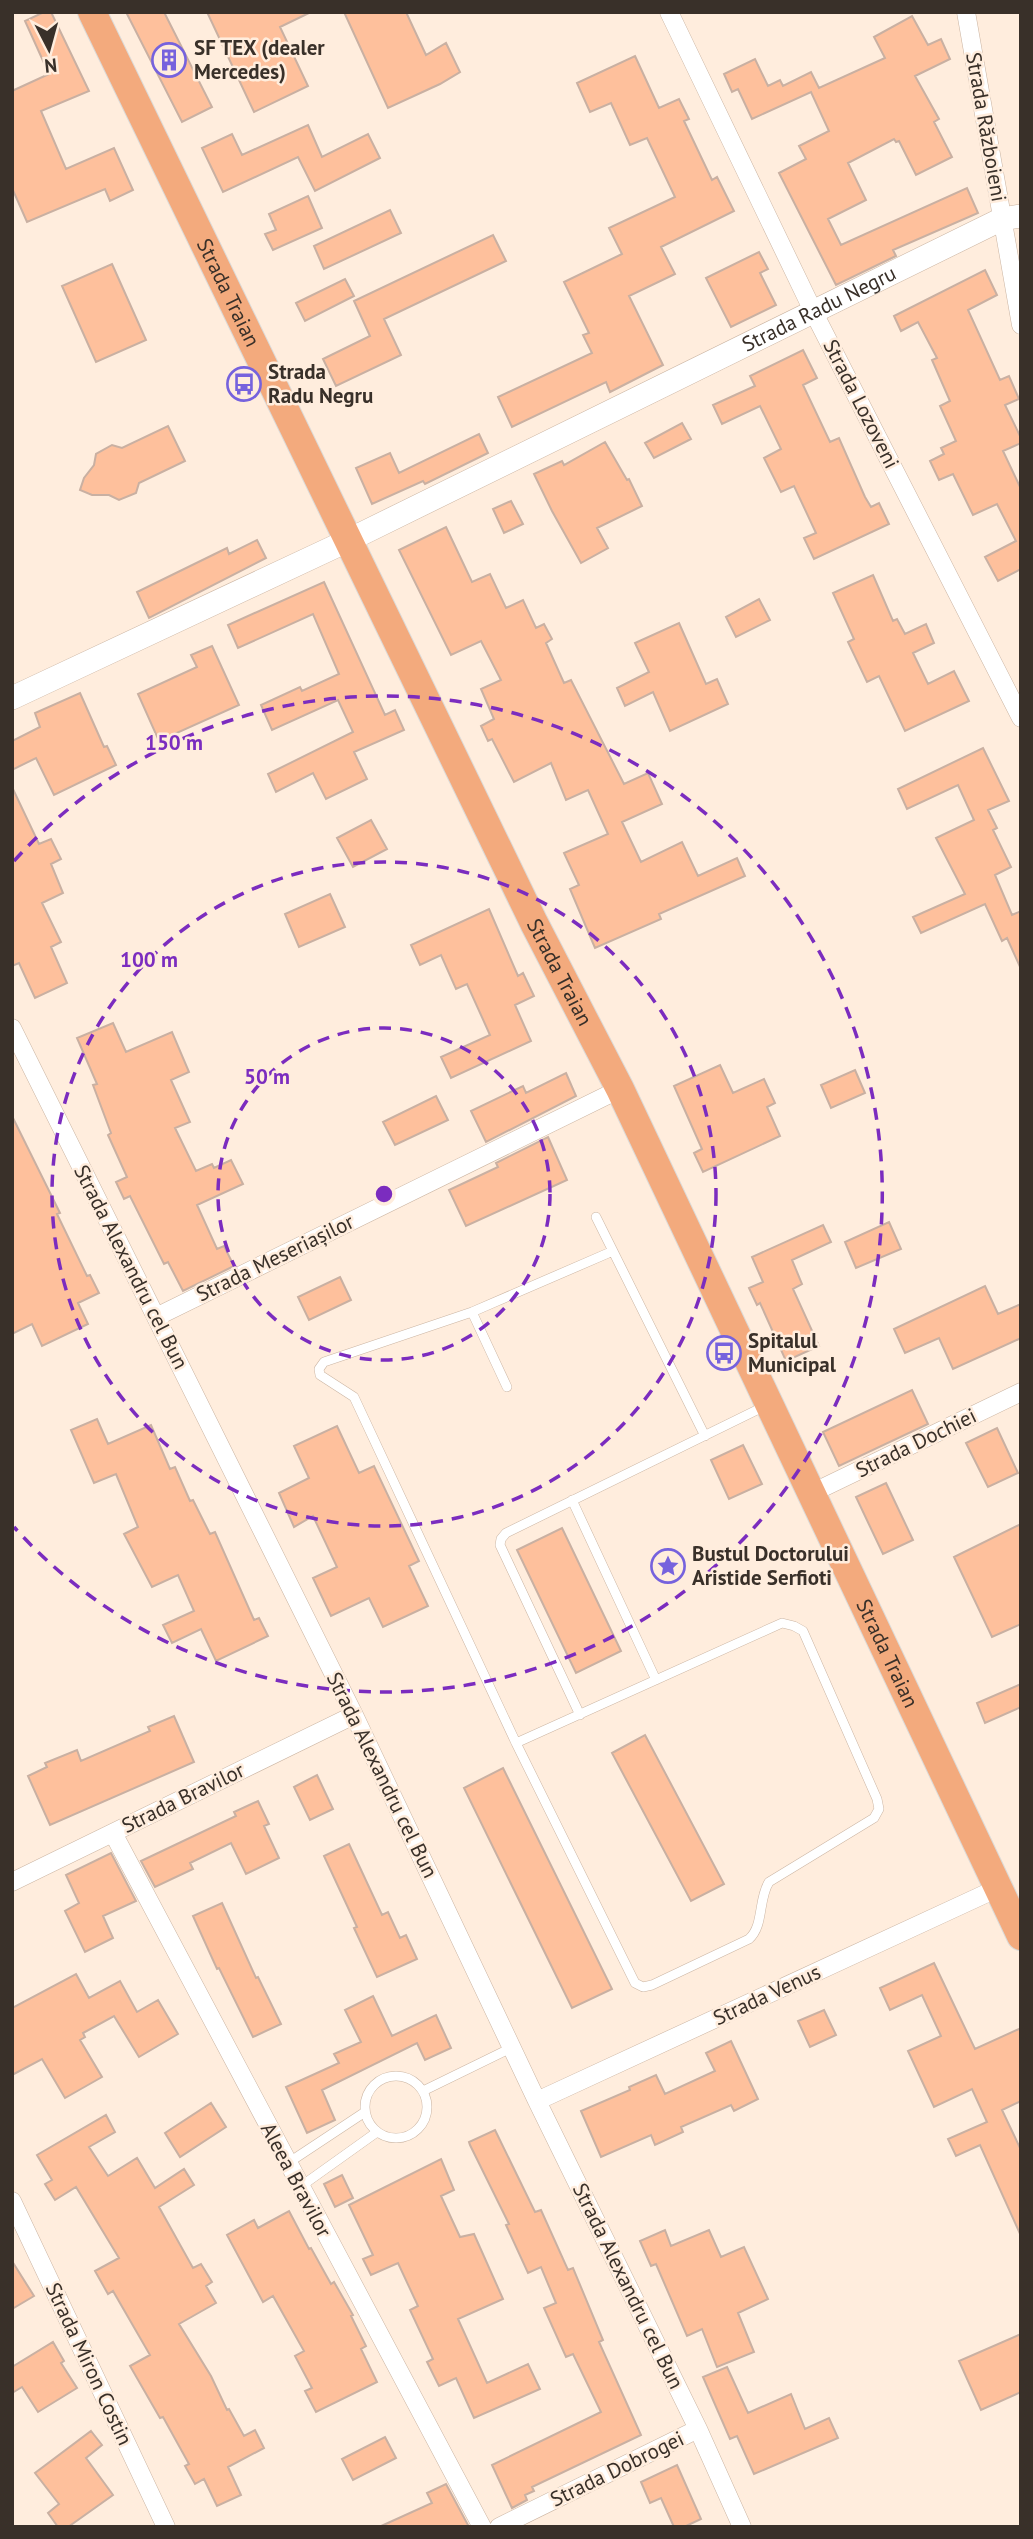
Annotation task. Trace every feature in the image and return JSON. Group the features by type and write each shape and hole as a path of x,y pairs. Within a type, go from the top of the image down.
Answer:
{"main road":[{"name":"Strada Traian","path":"92,12 534,923 620,1089 1021,1936"}],"street":[{"name":"Strada Lozoveni","path":"669,12 814,313 1021,718"},
{"name":"Strada Războieni","path":"966,12 1011,218 1021,325"},
{"name":"Strada Radu Negru","path":"12,698 349,540 1011,218"},
{"name":"Strada Alexandru cel Bun","path":"12,1028 354,1715 511,2048 698,2429 742,2527"},
{"name":"Strada Meseriașilor","path":"156,1317 620,1089"},
{"name":"Strada Dochiei","path":"812,1493 1021,1392"},
{"name":"Strada Bravilor","path":"12,1882 354,1715"},
{"name":"Aleea Bravilor","path":"113,1833 482,2527"},
{"name":"Strada Venus","path":"537,2101 998,1888"},
{"name":"Strada Miron Costin","path":"12,2201 166,2527"},
{"name":"Strada Dobrogei","path":"499,2527 698,2429"}],"lane":[{"path":"596,1217 705,1436"},
{"path":"516,1743 782,1623 803,1631 879,1809 874,1818 769,1882 765,1889 757,1928 749,1939 652,1985 643,1987 635,1983 516,1743 354,1397 320,1376 319,1369 324,1362 472,1312 613,1251"},
{"path":"472,1312 506,1387"},
{"path":"580,1715 500,1545 501,1539 506,1532 769,1404"},
{"path":"572,1500 656,1680"},
{"path":"423,2091 511,2048"},
{"path":"390,2076 402,2076 412,2080 423,2091 428,2111 418,2130 401,2138 391,2138 377,2132 369,2122 365,2103 372,2088 390,2076"},
{"path":"287,2164 365,2112"},
{"path":"300,2187 377,2132"}],"building":[{"path":"44,12 51,12 89,91 41,111 66,169 114,148 133,190 110,201 105,189 27,222 12,188 12,91 49,74 25,21"},
{"name":"SF TEX (dealer Mercedes)","path":"126,12 164,12 212,107 182,122"},
{"path":"207,12 311,12 280,27 308,86 254,112"},
{"path":"344,12 406,12 426,55 446,43 460,72 388,108"},
{"path":"912,16 928,45 941,39 950,59 915,76 939,119 934,122 952,157 916,175 899,141 894,139 848,163 866,200 828,219 841,245 967,188 978,213 893,250 896,256 836,285 779,173 806,159 799,146 829,131 811,92 752,119 738,89 732,92 724,74 755,59 768,86 780,80 783,86 811,72 819,88 885,58 874,37"},
{"path":"635,56 659,108 679,99 689,119 684,121 712,180 717,177 734,211 661,247 675,274 629,296 663,365 610,392 606,382 512,427 498,397 592,353 583,335 589,333 564,282 622,254 609,228 675,197 647,138 630,145 611,103 590,112 577,83"},
{"path":"308,125 322,157 368,134 380,158 315,191 298,157 223,192 202,148 232,134 242,155"},
{"path":"308,196 322,228 273,250 265,234 276,230 269,214"},
{"path":"390,210 401,233 324,269 314,246"},
{"path":"493,235 506,261 384,319 401,355 336,386 323,359 370,336 354,301"},
{"path":"759,252 768,269 760,273 776,305 731,327 706,278"},
{"path":"112,264 146,340 96,362 62,286"},
{"path":"985,270 997,295 968,310 1000,380 1009,376 1019,399 1005,405 1021,438 1021,443 1003,451 1021,489 1021,569 998,581 985,557 1016,541 997,504 973,515 953,474 939,480 930,461 944,454 941,448 956,441 940,406 950,401 932,360 937,358 918,322 901,331 894,316"},
{"path":"345,279 354,296 305,321 296,303"},
{"path":"803,350 817,378 803,385 830,442 839,438 865,497 871,507 879,503 889,524 814,559 804,538 816,533 794,486 781,492 764,458 781,449 760,406 722,424 713,405 755,386 750,376"},
{"path":"682,423 691,439 654,458 645,443"},
{"path":"168,426 185,461 139,483 136,493 119,500 109,495 92,495 80,490 84,478 94,465 96,454 112,445 122,448"},
{"path":"479,434 488,453 425,484 423,481 372,504 356,468 390,453 399,473"},
{"path":"605,442 627,480 629,479 642,506 597,528 608,548 581,563 534,474 562,461 564,465"},
{"path":"511,501 523,524 504,533 493,509"},
{"path":"446,527 472,582 490,574 506,608 523,600 536,628 544,624 552,639 546,643 564,683 571,680 624,784 648,773 662,804 622,822 641,862 682,842 698,876 737,858 745,876 659,914 661,919 595,948 570,889 579,885 564,853 608,834 588,790 566,800 551,763 514,782 492,739 488,741 481,726 494,719 481,689 501,680 481,641 451,655 399,550"},
{"path":"257,540 266,558 149,618 137,592 227,548 229,554"},
{"path":"873,575 893,621 897,619 905,634 926,624 934,643 913,653 928,684 954,671 969,701 905,731 879,676 867,682 848,642 854,639 833,593"},
{"path":"324,582 385,715 395,710 404,730 354,752 367,779 326,799 313,773 276,792 268,774 353,732 338,700 272,730 261,705 300,687 302,691 339,674 313,614 238,648 228,625"},
{"path":"759,599 770,620 736,637 726,617"},
{"path":"679,623 706,684 717,679 728,704 670,731 653,692 625,706 617,688 649,672 635,643"},
{"path":"212,646 239,705 159,741 138,694 197,667 191,655"},
{"path":"80,693 104,747 107,746 116,765 54,795 36,758 12,770 12,741 40,727 35,713"},
{"path":"983,748 1009,801 988,810 997,828 993,830 1011,867 995,875 1012,915 1021,911 1021,969 1007,938 1002,941 985,904 921,933 913,917 965,894 936,838 974,820 958,785 907,809 898,789"},
{"path":"12,787 39,844 51,839 61,859 51,864 63,893 42,903 61,942 51,947 67,983 35,998 19,963 12,966"},
{"path":"371,820 387,849 353,867 337,838"},
{"path":"330,894 345,927 299,947 285,914"},
{"path":"489,909 518,976 523,973 534,996 515,1005 531,1041 451,1078 441,1057 490,1035 467,984 456,989 441,955 420,965 411,945"},
{"path":"113,1023 126,1052 172,1032 189,1072 171,1080 190,1122 175,1128 196,1171 212,1164 214,1168 231,1160 243,1184 197,1205 217,1249 224,1246 234,1266 183,1291 168,1262 164,1264 130,1196 124,1199 116,1182 127,1177 108,1135 111,1133 93,1085 97,1084 77,1038"},
{"path":"720,1065 733,1093 764,1079 775,1103 767,1107 780,1136 703,1172 694,1153 702,1149 674,1086"},
{"path":"855,1070 865,1093 831,1108 821,1085"},
{"path":"566,1073 576,1096 486,1142 471,1111 523,1086 526,1093"},
{"path":"436,1096 448,1120 395,1145 383,1122"},
{"path":"12,1116 60,1213 57,1214 87,1276 90,1275 99,1293 78,1303 88,1324 42,1346 32,1324 12,1334"},
{"path":"548,1137 567,1180 466,1226 449,1190 498,1167 496,1163"},
{"path":"889,1222 901,1249 856,1268 845,1242"},
{"path":"823,1225 831,1242 792,1260 802,1284 793,1289 819,1346 786,1361 760,1303 757,1305 749,1288 763,1282 752,1257"},
{"path":"340,1277 351,1300 309,1320 298,1297"},
{"path":"985,1286 998,1314 1021,1304 1021,1338 953,1369 939,1338 905,1353 894,1329"},
{"path":"912,1390 928,1424 839,1466 823,1432"},
{"path":"97,1419 108,1444 151,1425 170,1469 175,1467 190,1501 193,1500 210,1534 215,1532 254,1620 259,1618 268,1636 216,1661 201,1629 172,1643 163,1625 194,1611 178,1575 152,1587 124,1534 138,1527 116,1474 94,1483 71,1430"},
{"path":"337,1426 359,1473 374,1466 419,1561 409,1566 428,1606 383,1627 369,1598 331,1616 313,1578 337,1567 313,1516 294,1527 279,1493 309,1478 294,1446"},
{"path":"997,1428 1018,1473 988,1487 966,1443"},
{"path":"743,1445 762,1484 729,1499 711,1460"},
{"path":"886,1483 913,1540 883,1554 856,1497"},
{"path":"1021,1524 1021,1624 992,1637 954,1557"},
{"path":"562,1528 621,1651 576,1673 517,1550"},
{"path":"1021,1684 1021,1707 985,1723 977,1703"},
{"path":"174,1716 194,1762 50,1825 28,1776 47,1767 45,1763 77,1750 81,1761 150,1731 148,1727"},
{"path":"645,1735 724,1884 691,1901 612,1753"},
{"path":"503,1768 612,1989 572,2008 464,1788"},
{"path":"317,1775 333,1809 310,1820 294,1787"},
{"path":"258,1801 269,1824 264,1826 279,1858 246,1874 231,1843 190,1863 193,1869 155,1887 141,1861 236,1816 234,1812"},
{"path":"349,1844 382,1915 388,1912 400,1938 406,1935 417,1959 377,1977 324,1856"},
{"path":"111,1853 136,1901 103,1916 113,1938 85,1952 65,1911 79,1903 66,1875"},
{"path":"222,1903 256,1978 258,1977 281,2024 253,2037 193,1916"},
{"path":"934,1963 975,2049 1021,2028 1021,2101 1002,2110 1021,2150 1021,2236 980,2145 956,2156 948,2139 987,2122 972,2089 934,2107 908,2051 941,2036 922,1995 890,2010 880,1988"},
{"path":"76,1974 89,1998 120,1981 137,2012 158,2000 178,2034 139,2057 114,2016 83,2033 85,2037 80,2040 102,2077 65,2098 42,2059 12,2075 12,2008"},
{"path":"373,1996 392,2036 436,2015 451,2048 425,2060 417,2043 322,2090 335,2120 307,2133 286,2087 339,2063 334,2054 361,2042 345,2010"},
{"path":"824,2010 836,2035 810,2047 798,2021"},
{"path":"731,2041 758,2099 734,2111 731,2105 681,2127 683,2132 655,2145 651,2135 601,2157 581,2111 630,2090 629,2087 656,2075 665,2094 715,2071 706,2053"},
{"path":"211,2103 226,2127 180,2157 165,2133"},
{"path":"106,2115 115,2132 89,2147 108,2176 137,2158 155,2188 184,2169 194,2185 159,2207 193,2268 201,2264 212,2282 206,2286 216,2303 179,2324 244,2436 255,2430 264,2448 228,2467 241,2495 217,2506 204,2479 195,2484 185,2466 189,2464 130,2366 150,2355 113,2291 108,2294 95,2271 119,2258 76,2187 55,2200 45,2184 52,2180 37,2155"},
{"path":"495,2130 535,2212 541,2210 568,2270 573,2268 603,2340 599,2342 641,2435 532,2487 534,2491 525,2495 527,2500 512,2508 492,2465 601,2412 573,2354 566,2357 544,2308 556,2303 541,2267 528,2273 506,2225 509,2224 470,2145 469,2142"},
{"path":"441,2159 454,2190 441,2196 460,2237 474,2234 503,2299 458,2319 487,2383 528,2364 540,2389 474,2418 456,2378 439,2386 427,2362 433,2359 410,2310 418,2306 398,2263 371,2275 363,2259 373,2255 349,2205"},
{"path":"342,2175 353,2198 335,2207 324,2184"},
{"path":"289,2211 309,2249 311,2248 331,2284 334,2282 353,2315 351,2316 366,2346 361,2349 377,2382 316,2412 305,2391 312,2388 295,2356 304,2351 273,2296 263,2302 227,2235 254,2220 258,2228"},
{"path":"665,2230 671,2246 709,2230 721,2257 744,2247 768,2299 738,2313 754,2352 717,2367 702,2329 687,2336 656,2264 651,2266 640,2241"},
{"path":"12,2261 34,2296 12,2309"},
{"path":"1021,2334 1021,2392 981,2410 959,2361"},
{"path":"53,2342 64,2361 61,2363 77,2388 38,2412 22,2387 12,2393 12,2367"},
{"path":"727,2367 748,2413 791,2394 805,2429 829,2418 838,2438 754,2474 737,2436 730,2439 703,2377"},
{"path":"91,2431 102,2445 86,2458 113,2495 68,2527 58,2527 48,2513 59,2504 35,2473"},
{"path":"385,2437 396,2458 353,2480 342,2459"},
{"path":"677,2465 701,2519 684,2527 674,2527 661,2498 650,2503 641,2482"},
{"path":"446,2484 469,2527 379,2527 432,2503 427,2493"}],"place":[{"name":"SF TEX (dealer Mercedes)","path":"169,60"},
{"name":"Strada Radu Negru","path":"244,384"},
{"name":"Spitalul Municipal","path":"724,1353"},
{"name":"Bustul Doctorului Aristide Serfioti","path":"668,1566"}]}
